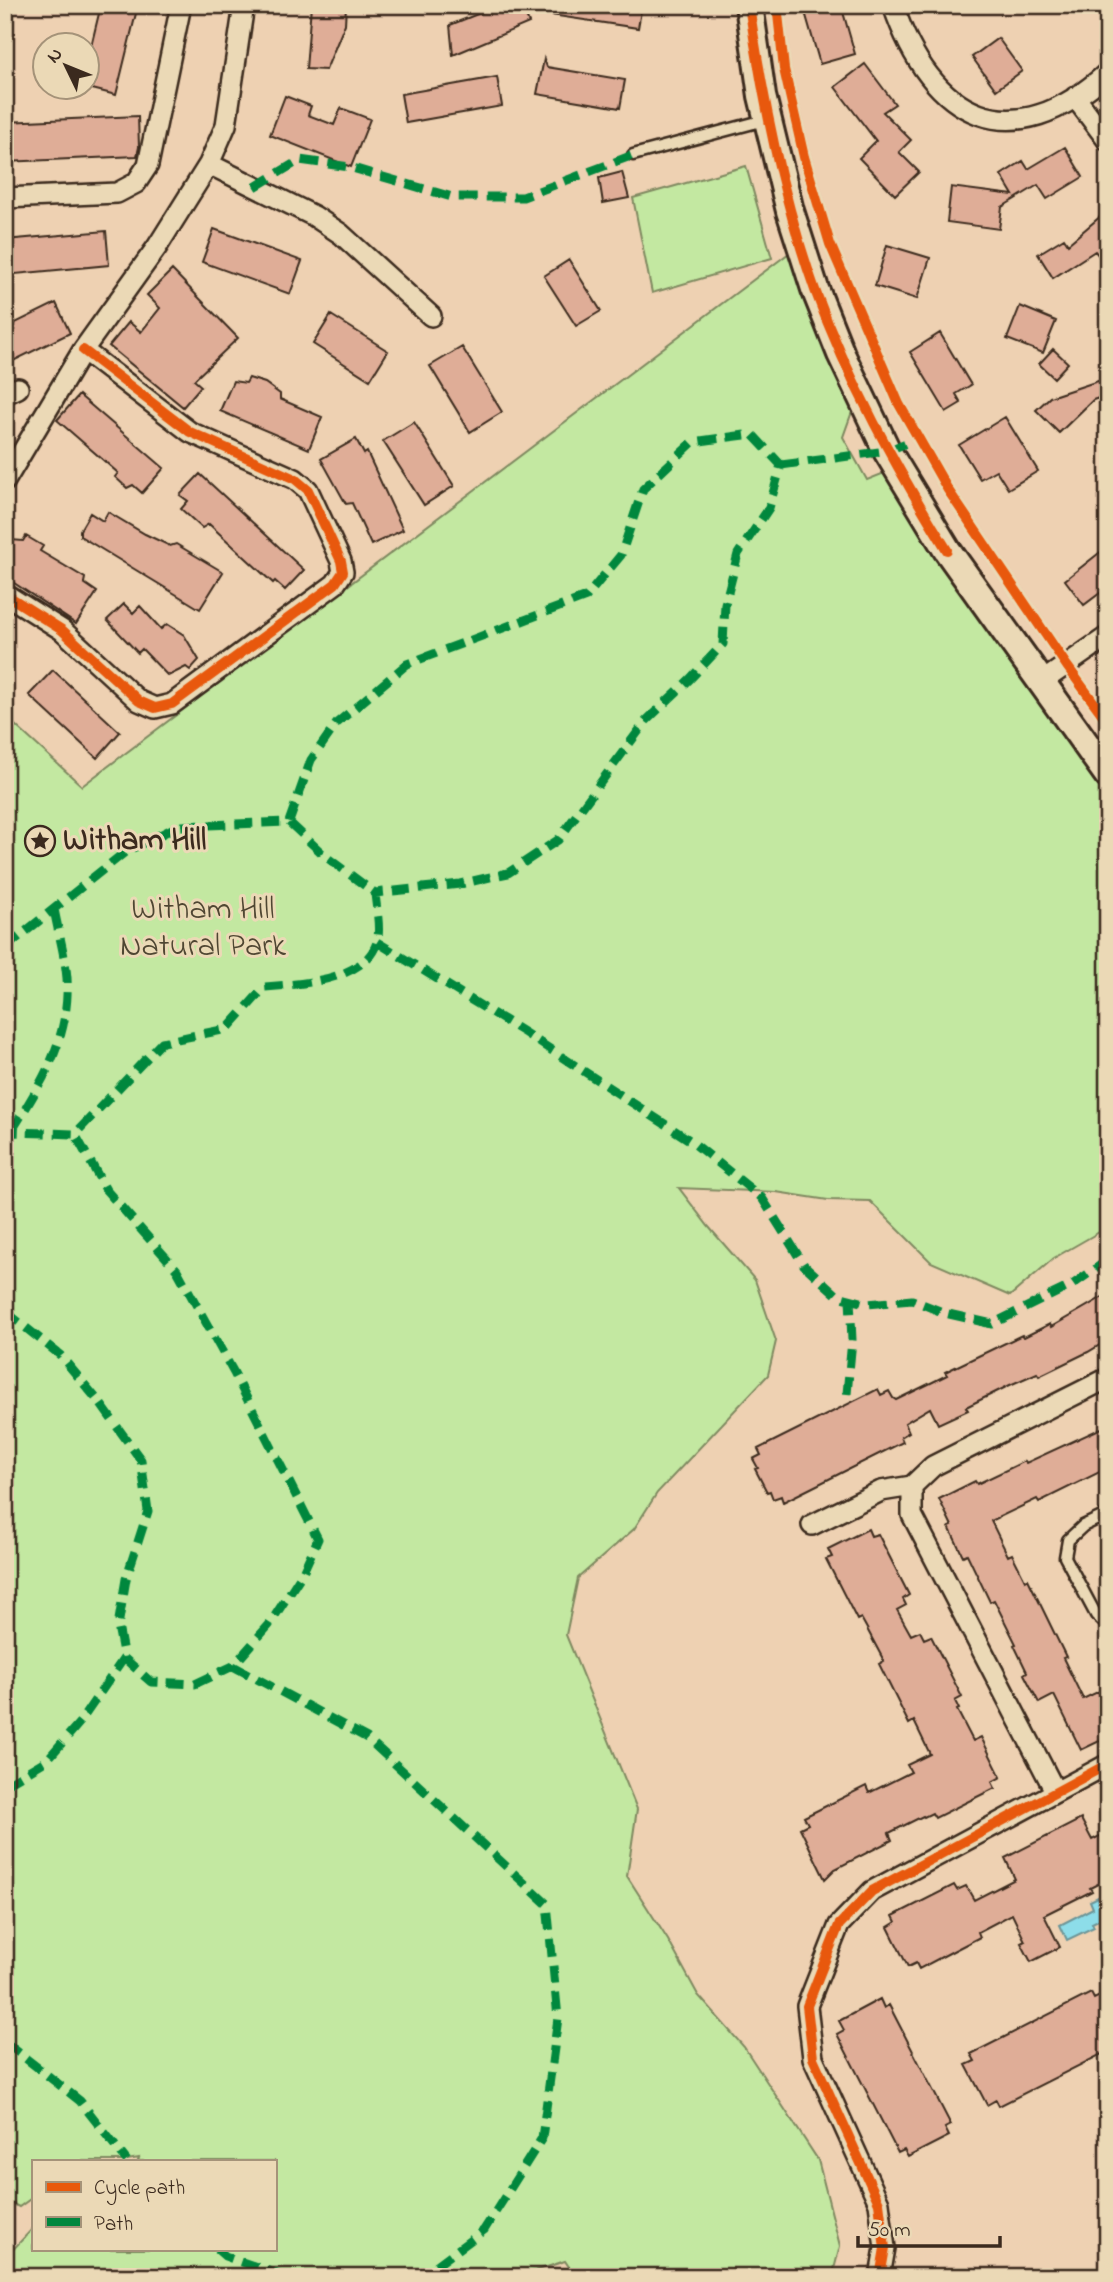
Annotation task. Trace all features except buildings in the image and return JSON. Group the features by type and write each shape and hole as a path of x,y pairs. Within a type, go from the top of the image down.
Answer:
{"main road":[{"path":"749,5 762,96 790,211 815,289 841,354 887,451 947,550 1108,775"}],"street":[{"path":"5,198 117,193 136,183 144,175 152,153 181,5"},
{"path":"5,481 83,350 157,247 209,164 226,125 244,5"},
{"path":"893,5 914,54 929,76 944,94 963,108 985,117 1004,120 1029,118 1053,111 1108,72"},
{"path":"1074,97 1108,141"},
{"path":"209,164 314,216 341,234 431,316"},
{"path":"5,594 62,630 139,701 155,708 172,704 335,584 343,572 341,561 308,490 295,479 190,432 83,350"},
{"path":"1042,681 1108,636"},
{"path":"812,1525 881,1491 912,1486 933,1466 1108,1378"},
{"path":"912,1486 912,1515 1055,1791"},
{"path":"880,2277 885,2248 878,2203 813,2058 807,2006 839,1925 872,1891 1108,1764"}],"lane":[{"path":"633,155 768,120"},
{"path":"1108,1514 1083,1526 1068,1540 1065,1557 1091,1607 1108,1626"}],"green space":[{"path":"746,166 772,258 652,293 633,198"},
{"name":"Witham Hill Natural Park","path":"801,244 859,392 843,437 867,480 897,468 1043,681 1108,798 1108,1227 1054,1258 1010,1296 931,1262 870,1201 828,1200 776,1192 679,1188 755,1280 776,1341 768,1375 657,1493 634,1529 578,1578 566,1635 637,1809 627,1876 668,1940 698,1995 744,2047 818,2160 840,2246 832,2277 576,2277 565,2261 517,2277 8,2277 5,2258 32,2229 32,2250 276,2250 276,2160 32,2160 32,2198 19,2207 5,2200 5,716 82,786"}],"water":[{"path":"1108,1892 1108,1928 1106,1929 1100,1919 1092,1923 1094,1927 1067,1940 1060,1925 1093,1908 1090,1901"}],"marked path":[{"path":"255,187 300,160 349,167 452,197 523,197 633,155"},
{"path":"289,822 311,760 337,723 407,664 586,597 621,555 643,489 693,442 752,434 781,465 769,508 738,554 725,604 723,644 646,721 558,840 508,873 460,884 375,893"},
{"path":"781,465 887,451 918,438"},
{"path":"5,948 125,852 178,826 289,822 325,856 375,893 377,942 370,955 359,965 345,973 312,982 265,987 227,1029 162,1042 75,1134 11,1132 5,1135"},
{"path":"11,1132 52,1060 64,1021 67,978 54,909"},
{"path":"377,942 525,1033 691,1141 762,1198 804,1265 838,1296 868,1304 912,1300 945,1313 992,1324 1072,1285 1108,1260"},
{"path":"5,1311 60,1355 100,1403 141,1460 148,1511 126,1579 118,1626 124,1658 151,1682 195,1684 233,1666 269,1625 302,1574 318,1539 234,1373 177,1270 106,1190 75,1134"},
{"path":"847,1394 852,1340 850,1299"},
{"path":"5,1785 47,1760 80,1722 124,1658"},
{"path":"233,1666 367,1738 547,1904 558,2018 542,2138 484,2230 421,2277"},
{"path":"5,2042 80,2101 126,2160"},
{"path":"218,2250 225,2256 285,2277"}],"cycle path":[{"path":"749,5 775,149 815,290 874,423 947,550"},
{"path":"777,5 784,69 804,157 830,244 899,404 948,490 1108,722"},
{"path":"5,594 62,630 139,701 155,708 172,704 335,584 343,572 341,561 308,490 295,479 190,432 83,350"},
{"path":"880,2277 885,2248 879,2203 813,2058 807,2006 839,1925 872,1891 1108,1764"}],"place":[{"name":"Witham Hill","path":"40,841"}]}
